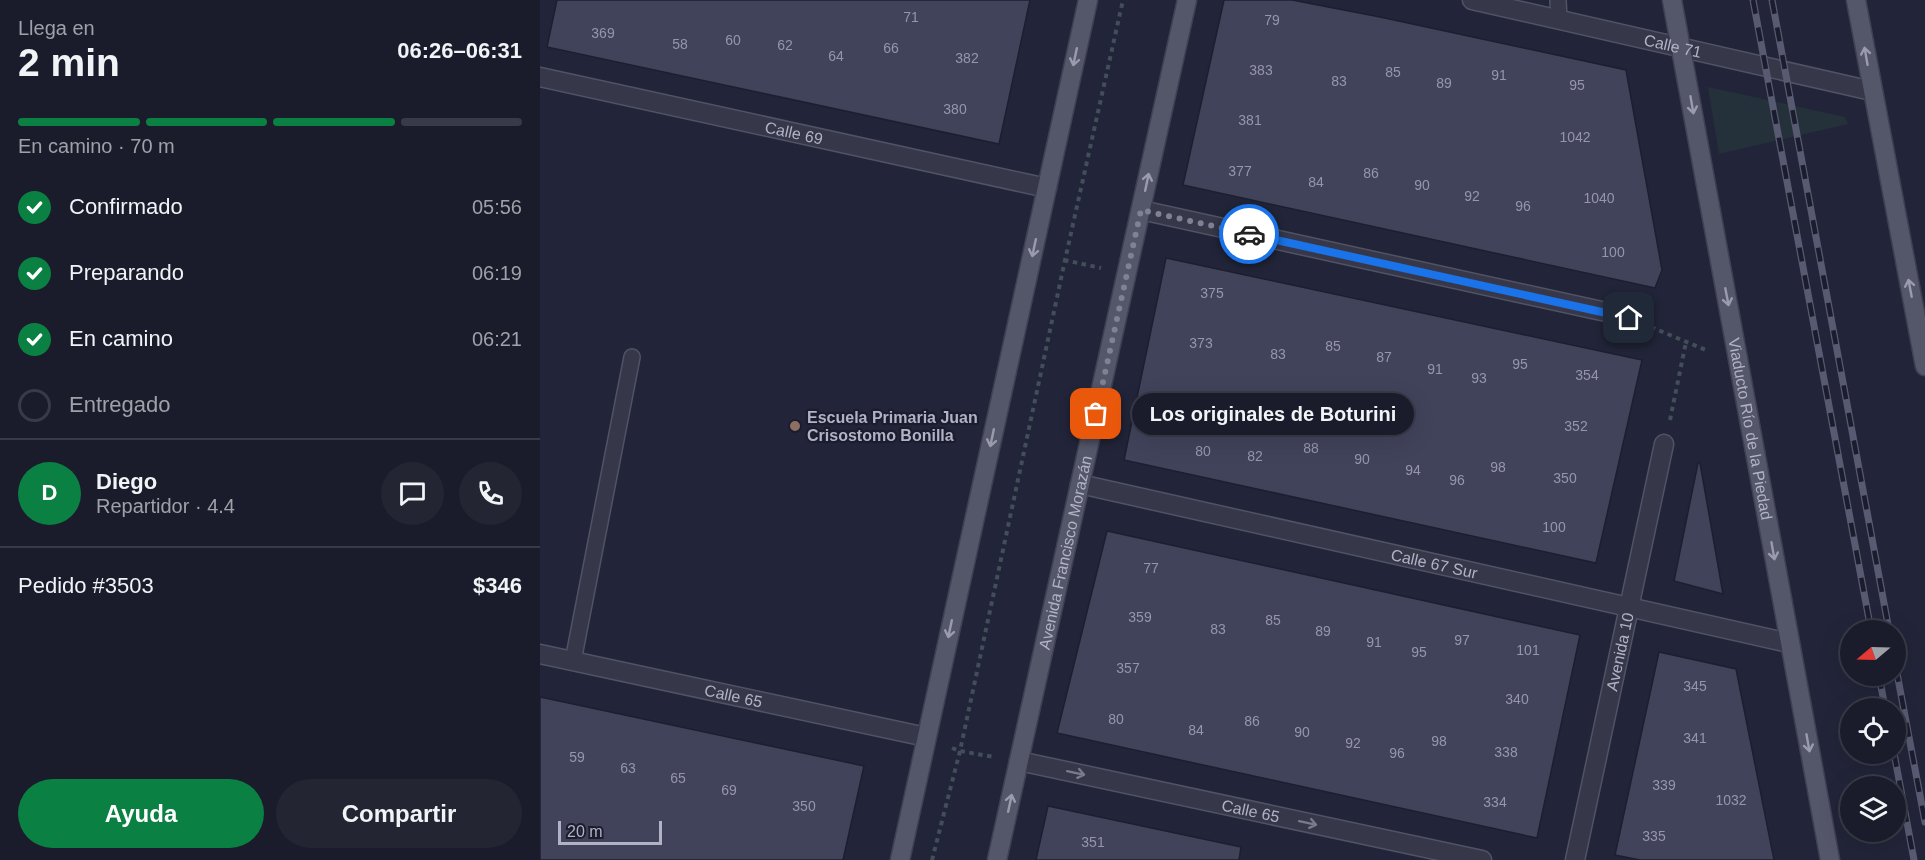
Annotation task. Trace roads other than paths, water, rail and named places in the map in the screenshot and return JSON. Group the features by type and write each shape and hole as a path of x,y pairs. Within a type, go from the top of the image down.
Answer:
{"main road":[{"path":"900,860 1088,0"},
{"name":"Avenida Francisco Morazán","path":"997,860 1187,0"},
{"name":"Viaducto Río de la Piedad","path":"1672,0 1830,860"},
{"path":"1856,0 1925,366"}],"street":[{"name":"Calle 71","path":"1472,0 1872,91"},
{"name":"Calle 69","path":"540,77 1047,188"},
{"path":"1141,210 1629,318"},
{"name":"Avenida 10","path":"1575,860 1664,444"},
{"name":"Calle 67 Sur","path":"1080,484 1790,643"},
{"name":"Calle 65","path":"540,654 926,736"},
{"name":"Calle 65","path":"1019,760 1482,860"}],"lane":[{"path":"1558,0 1559,20"},
{"path":"573,661 632,357"}],"railway":[{"path":"1753,0 1869,620"},
{"path":"1772,0 1887,620"},
{"path":"1881,686 1883,698"},
{"path":"1899,686 1925,822"},
{"path":"1896,764 1914,860"}],"place":[{"name":"Los originales de Boturini","path":"1096,414"},
{"name":"Escuela Primaria Juan Crisostomo Bonilla","path":"795,426"}]}
